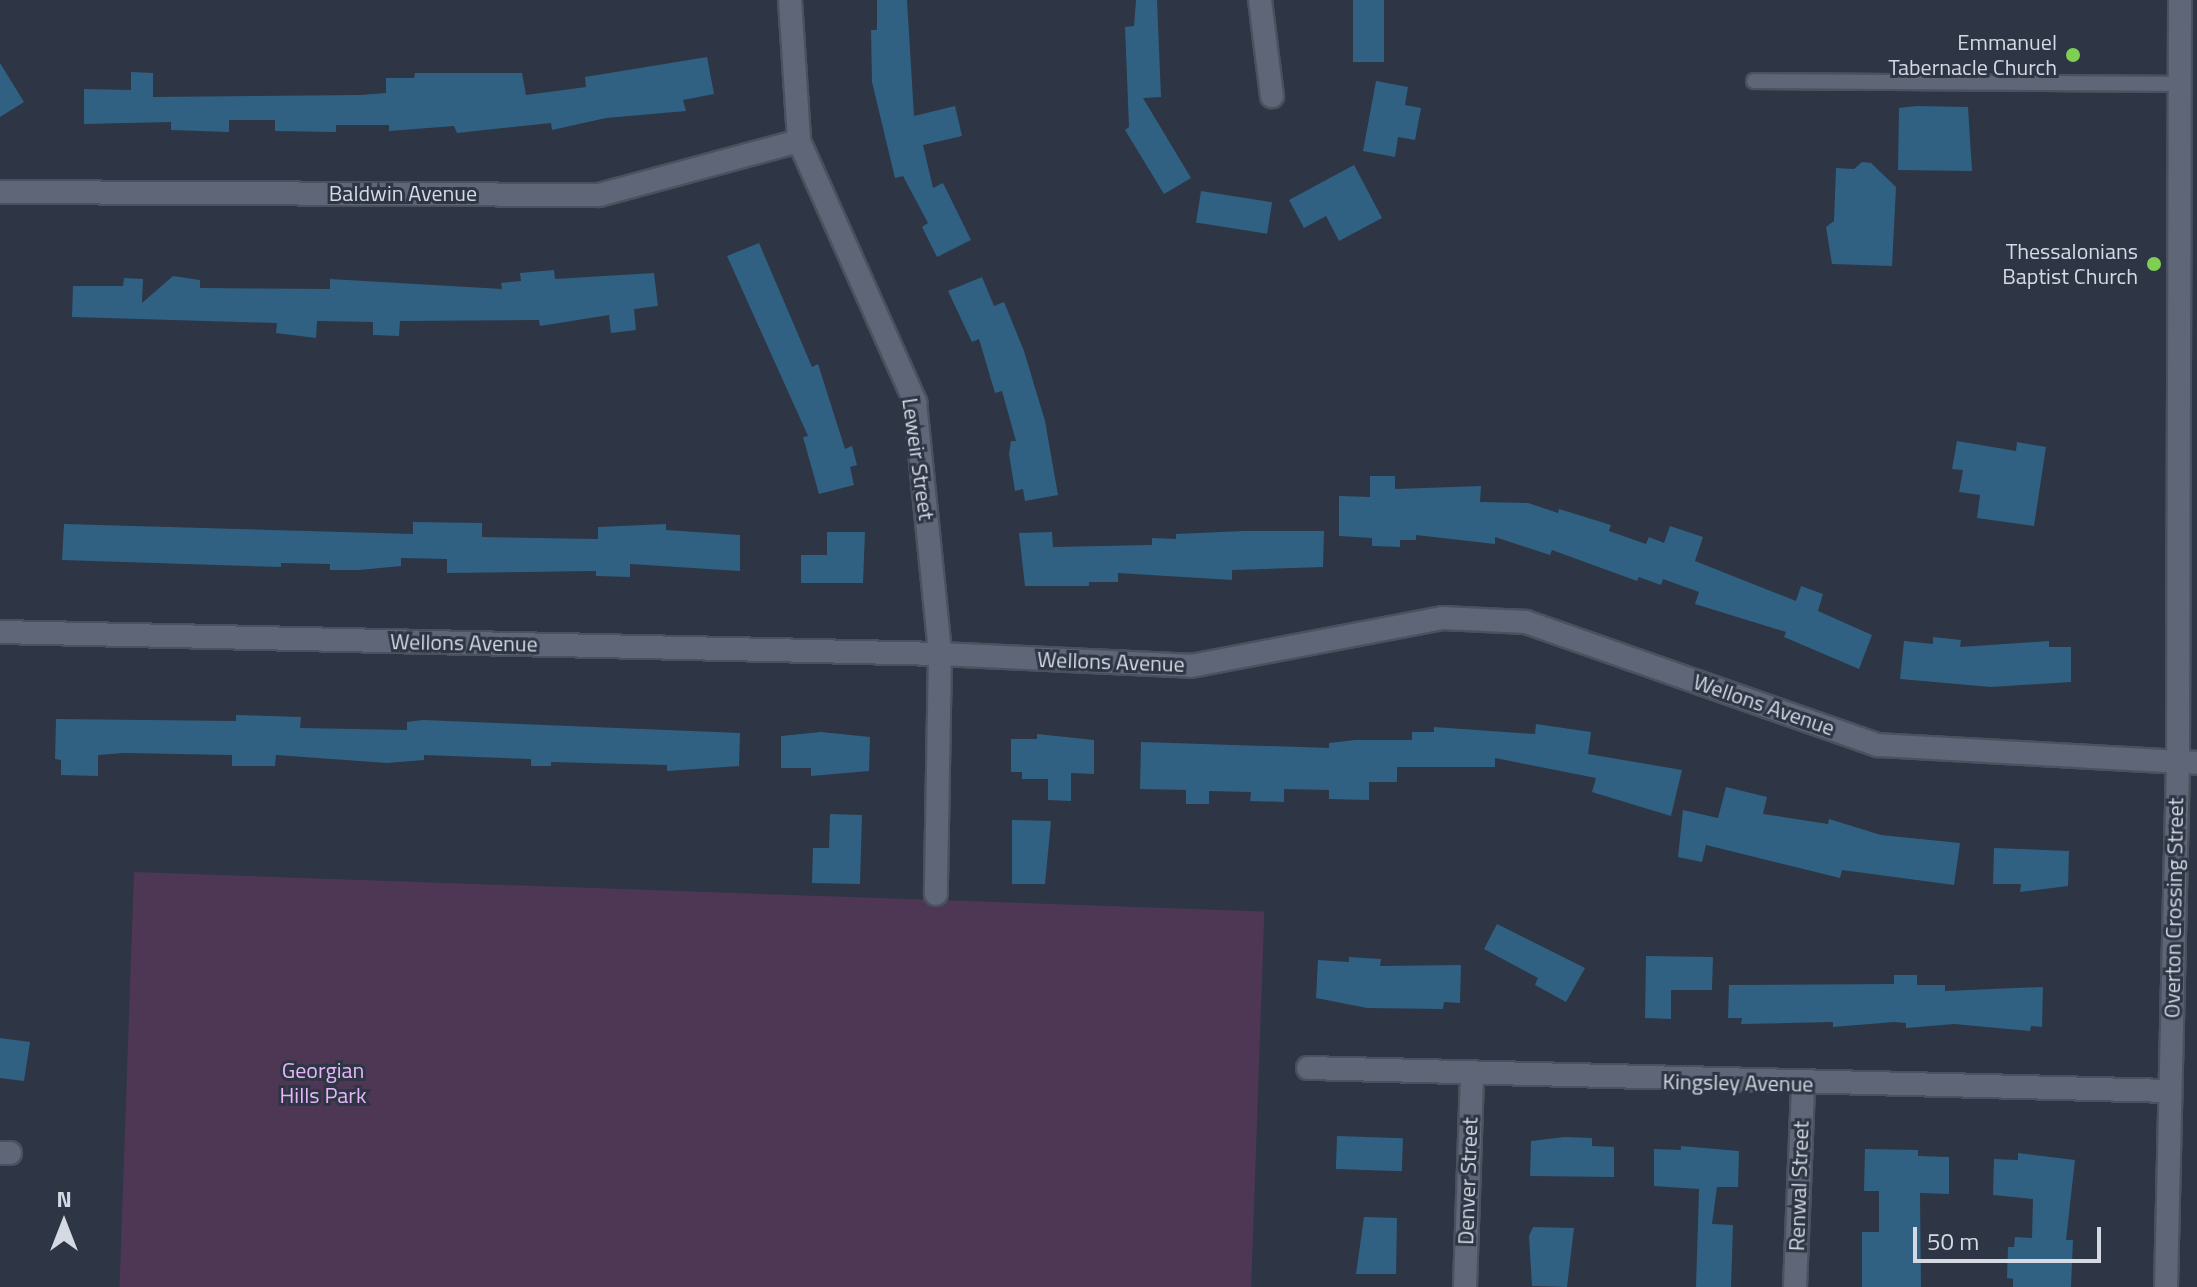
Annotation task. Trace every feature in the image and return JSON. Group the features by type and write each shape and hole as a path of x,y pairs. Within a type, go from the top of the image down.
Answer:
{"street":[{"name":"Leweir Street","path":"790,0 799,141 915,402 940,654 936,894"},
{"path":"1260,0 1272,96"},
{"name":"Overton Crossing Street","path":"2166,1287 2169,1091 2187,763 2180,0"},
{"name":"Baldwin Avenue","path":"0,192 599,195 799,141"},
{"name":"Wellons Avenue","path":"0,632 940,654 1191,666 1442,618 1526,622 1878,745 2187,763"},
{"name":"Kingsley Avenue","path":"1308,1068 1803,1085 2169,1091"},
{"name":"Denver Street","path":"1465,1287 1472,1076"},
{"name":"Renwal Street","path":"1795,1287 1803,1085"}],"lane":[{"path":"1754,81 2179,84"}],"green space":[{"name":"Georgian Hills Park","path":"134,872 1264,911 1251,1287 120,1287"}],"building":[{"path":"877,0 907,0 914,116 955,106 962,136 923,145 933,188 943,183 971,240 937,257 922,227 928,223 903,176 895,178 872,82 871,30 877,30"},
{"path":"1136,0 1157,0 1161,97 1143,98 1191,178 1164,194 1125,130 1129,127 1125,27 1134,26"},
{"path":"1353,0 1384,0 1384,62 1353,62"},
{"path":"707,57 714,94 683,100 686,111 606,118 552,130 551,123 457,133 454,126 389,131 389,125 336,125 336,132 275,131 275,120 229,120 229,132 171,130 171,122 84,124 84,89 131,90 131,72 153,73 153,97 386,93 386,78 414,78 415,73 522,73 526,95 586,87 585,77"},
{"path":"0,63 24,102 0,117"},
{"path":"1376,81 1408,87 1405,105 1421,108 1415,140 1398,137 1395,157 1363,151"},
{"path":"1968,107 1972,171 1898,170 1899,108"},
{"path":"1862,162 1871,163 1896,187 1892,266 1832,264 1826,227 1834,221 1836,168 1854,169"},
{"path":"1354,165 1382,218 1339,241 1326,216 1304,228 1289,200"},
{"path":"1201,191 1272,202 1267,234 1196,223"},
{"path":"759,243 812,367 818,364 845,449 852,446 857,465 850,467 854,485 819,494 803,437 808,436 727,256"},
{"path":"554,270 555,279 654,273 658,306 634,309 636,330 611,333 609,315 540,326 539,320 400,321 399,336 373,335 373,322 317,321 316,338 276,333 277,323 72,317 73,286 123,286 124,278 143,279 142,303 173,276 200,280 200,288 330,289 330,279 502,289 501,283 521,281 520,273"},
{"path":"982,277 994,306 1004,302 1024,351 1045,421 1058,495 1025,501 1023,489 1015,491 1009,454 1011,441 1016,441 1002,391 995,393 979,339 972,342 948,291"},
{"path":"1957,441 2016,451 2017,442 2046,447 2034,526 1977,518 1980,495 1959,492 1963,470 1952,469"},
{"path":"1370,476 1395,476 1395,489 1481,486 1480,502 1528,503 1558,513 1559,509 1611,525 1609,531 1646,544 1649,537 1664,543 1670,526 1703,537 1695,561 1796,601 1801,586 1823,594 1818,611 1872,635 1859,669 1784,637 1786,632 1695,604 1699,592 1663,579 1661,585 1639,577 1637,581 1552,550 1550,555 1495,537 1495,544 1416,535 1416,540 1400,540 1400,547 1372,546 1372,538 1339,536 1339,496 1370,497"},
{"path":"413,522 482,523 482,537 598,539 598,527 666,524 666,530 740,535 740,571 630,564 630,577 596,576 596,571 447,573 447,559 401,558 401,566 359,570 330,570 330,564 281,563 281,567 62,560 64,524 413,534"},
{"path":"1324,531 1323,567 1232,570 1232,580 1118,573 1118,582 1089,582 1089,586 1025,586 1019,533 1052,532 1053,547 1152,545 1152,538 1176,539 1176,534"},
{"path":"827,532 865,532 863,583 801,583 801,555 827,555"},
{"path":"1933,637 1961,640 1960,647 2049,641 2049,647 2071,647 2071,682 1991,687 1900,679 1904,641 1933,644"},
{"path":"236,715 301,717 300,728 407,730 407,722 423,720 740,733 739,766 667,771 667,765 551,762 551,766 531,766 531,759 424,755 424,760 387,763 276,755 275,766 232,766 232,755 124,753 98,755 98,776 61,775 61,760 55,759 56,719 236,721"},
{"path":"1536,724 1591,732 1588,754 1682,770 1671,816 1592,792 1596,778 1495,758 1495,767 1397,767 1397,782 1369,782 1369,800 1329,799 1329,790 1284,789 1284,802 1250,801 1251,792 1209,791 1209,804 1186,804 1186,790 1140,789 1141,742 1329,748 1329,743 1355,740 1412,740 1412,732 1434,732 1434,727 1535,734"},
{"path":"821,732 870,737 869,771 811,776 811,768 781,768 781,736"},
{"path":"1037,734 1094,740 1094,774 1071,773 1071,801 1048,800 1048,779 1022,779 1022,772 1011,772 1011,739 1037,739"},
{"path":"1726,787 1767,797 1763,814 1828,824 1829,819 1881,835 1960,843 1954,885 1842,870 1840,878 1706,845 1702,862 1678,857 1683,810 1718,818"},
{"path":"830,814 862,815 860,884 812,883 813,848 829,848"},
{"path":"1012,820 1051,821 1045,884 1012,884"},
{"path":"1994,848 2069,851 2068,886 2020,892 2021,884 1993,884"},
{"path":"1497,924 1585,968 1566,1002 1535,985 1538,978 1484,949"},
{"path":"1646,956 1713,957 1712,990 1671,990 1671,1019 1645,1018"},
{"path":"1349,957 1381,959 1380,966 1461,965 1460,1003 1444,1002 1443,1009 1367,1008 1316,998 1318,960 1349,962"},
{"path":"1894,975 1917,975 1917,985 1945,985 1945,991 2043,987 2042,1027 2031,1026 2030,1031 1954,1024 1906,1028 1906,1023 1894,1022 1833,1027 1833,1022 1741,1024 1742,1018 1728,1018 1729,985 1894,984"},
{"path":"0,1038 30,1042 24,1081 0,1078"},
{"path":"1337,1136 1403,1138 1402,1171 1336,1169"},
{"path":"1592,1138 1592,1146 1614,1147 1614,1177 1530,1176 1531,1141"},
{"path":"1681,1146 1739,1151 1738,1187 1717,1187 1712,1224 1733,1225 1731,1287 1696,1287 1699,1189 1654,1186 1654,1149 1681,1150"},
{"path":"1865,1149 1918,1150 1918,1156 1949,1157 1949,1194 1920,1193 1921,1287 1862,1287 1862,1232 1879,1232 1879,1191 1864,1191"},
{"path":"2018,1153 2075,1160 2066,1240 2073,1240 2071,1287 2013,1287 2013,1279 2007,1278 2008,1247 2014,1247 2015,1237 2032,1238 2033,1199 1993,1195 1994,1159 2018,1160"},
{"path":"1364,1217 1397,1218 1396,1274 1356,1274"},
{"path":"1533,1227 1574,1228 1567,1287 1532,1286 1529,1236"}],"place":[{"name":"Emmanuel Tabernacle Church","path":"2073,55"},
{"name":"Thessalonians Baptist Church","path":"2154,264"}]}
